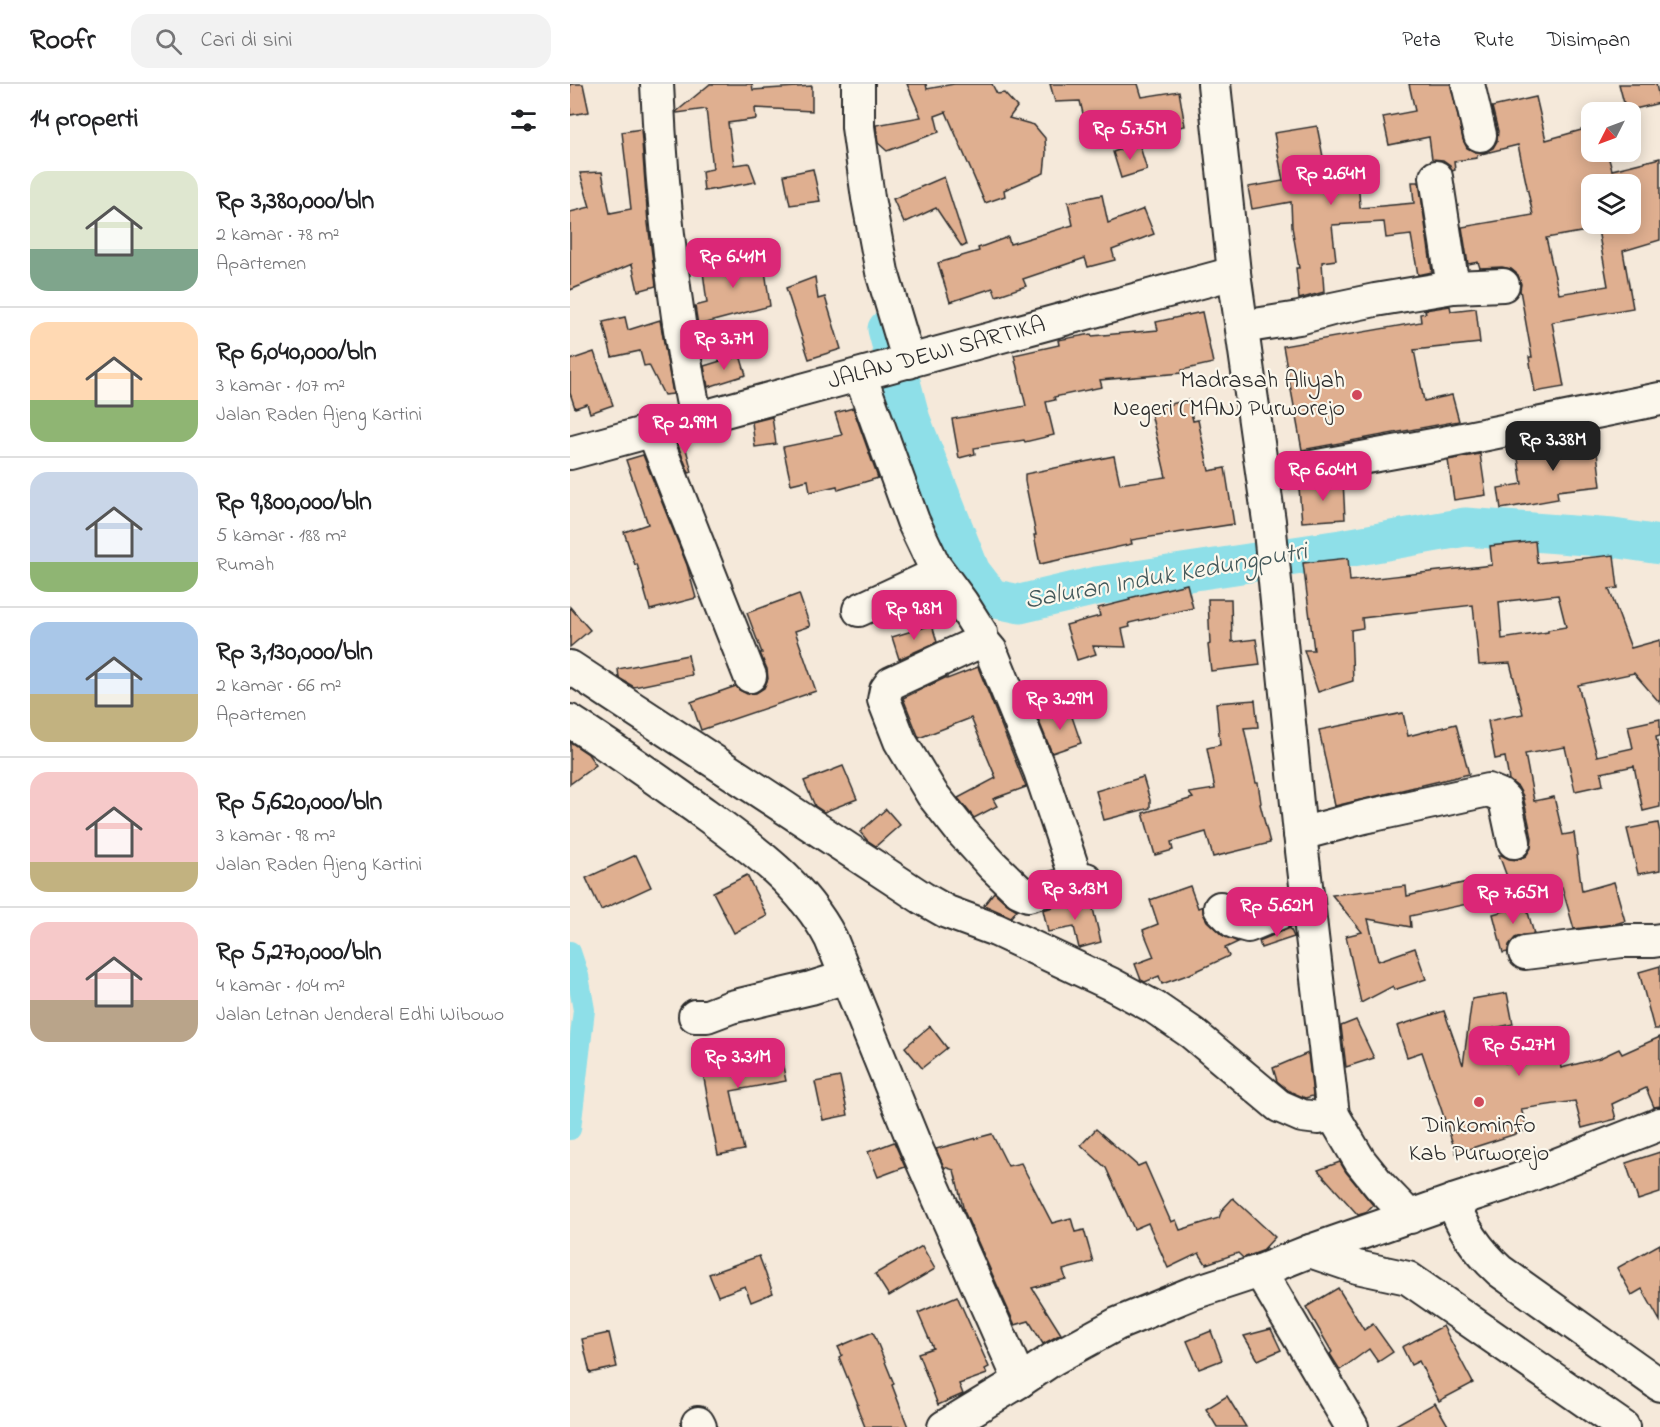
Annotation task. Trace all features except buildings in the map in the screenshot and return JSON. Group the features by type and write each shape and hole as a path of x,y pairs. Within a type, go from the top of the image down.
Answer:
{"street":[{"path":"657,84 660,157 671,268 682,350 696,419"},
{"path":"858,84 858,127 868,198 882,272 908,362"},
{"path":"1214,84 1234,273 1269,521 1300,834 1334,1115 1360,1161 1410,1217"},
{"path":"1468,84 1480,135"},
{"path":"1436,177 1453,287"},
{"name":"JALAN DEWI SARTIKA","path":"570,453 1234,273"},
{"path":"1242,327 1453,287 1503,285"},
{"path":"865,374 913,521 934,566 981,633 977,643 891,683 886,690 884,700 900,741 932,794 962,832 1019,891 1028,895 1081,880 991,651 980,638"},
{"path":"1263,476 1438,444 1660,399"},
{"path":"652,431 750,676"},
{"path":"859,610 939,573"},
{"path":"570,667 924,899 947,912 996,930 1111,984 1154,1007 1192,1034 1279,1106 1302,1116 1318,1118 1334,1115"},
{"path":"570,720 622,754 753,849 807,900 821,920 831,939 915,1145 1020,1381"},
{"path":"1300,834 1364,817 1488,790 1505,800 1514,842"},
{"path":"1220,908 1234,922 1248,926 1308,902"},
{"path":"1525,953 1622,941 1660,940"},
{"path":"695,1016 707,1016 731,1006 811,988 846,977"},
{"path":"944,1427 1053,1359 1118,1324 1190,1294 1518,1180 1660,1124"},
{"path":"1453,1201 1463,1226 1500,1271 1660,1385"},
{"path":"1310,1251 1357,1267 1408,1278 1623,1427"},
{"path":"1260,1271 1352,1427"}],"waterway":[{"name":"Saluran Induk Kedungputri","path":"887,329 911,420 971,572 991,598 1020,604 1096,586 1341,549 1465,527 1613,538 1660,545"},
{"path":"570,952 578,976 584,1010 570,1129"}],"place":[{"name":"Madrasah Aliyah Negeri (MAN) Purworejo","path":"1357,395"},
{"name":"Dinkominfo Kab Purworejo","path":"1479,1102"}]}
